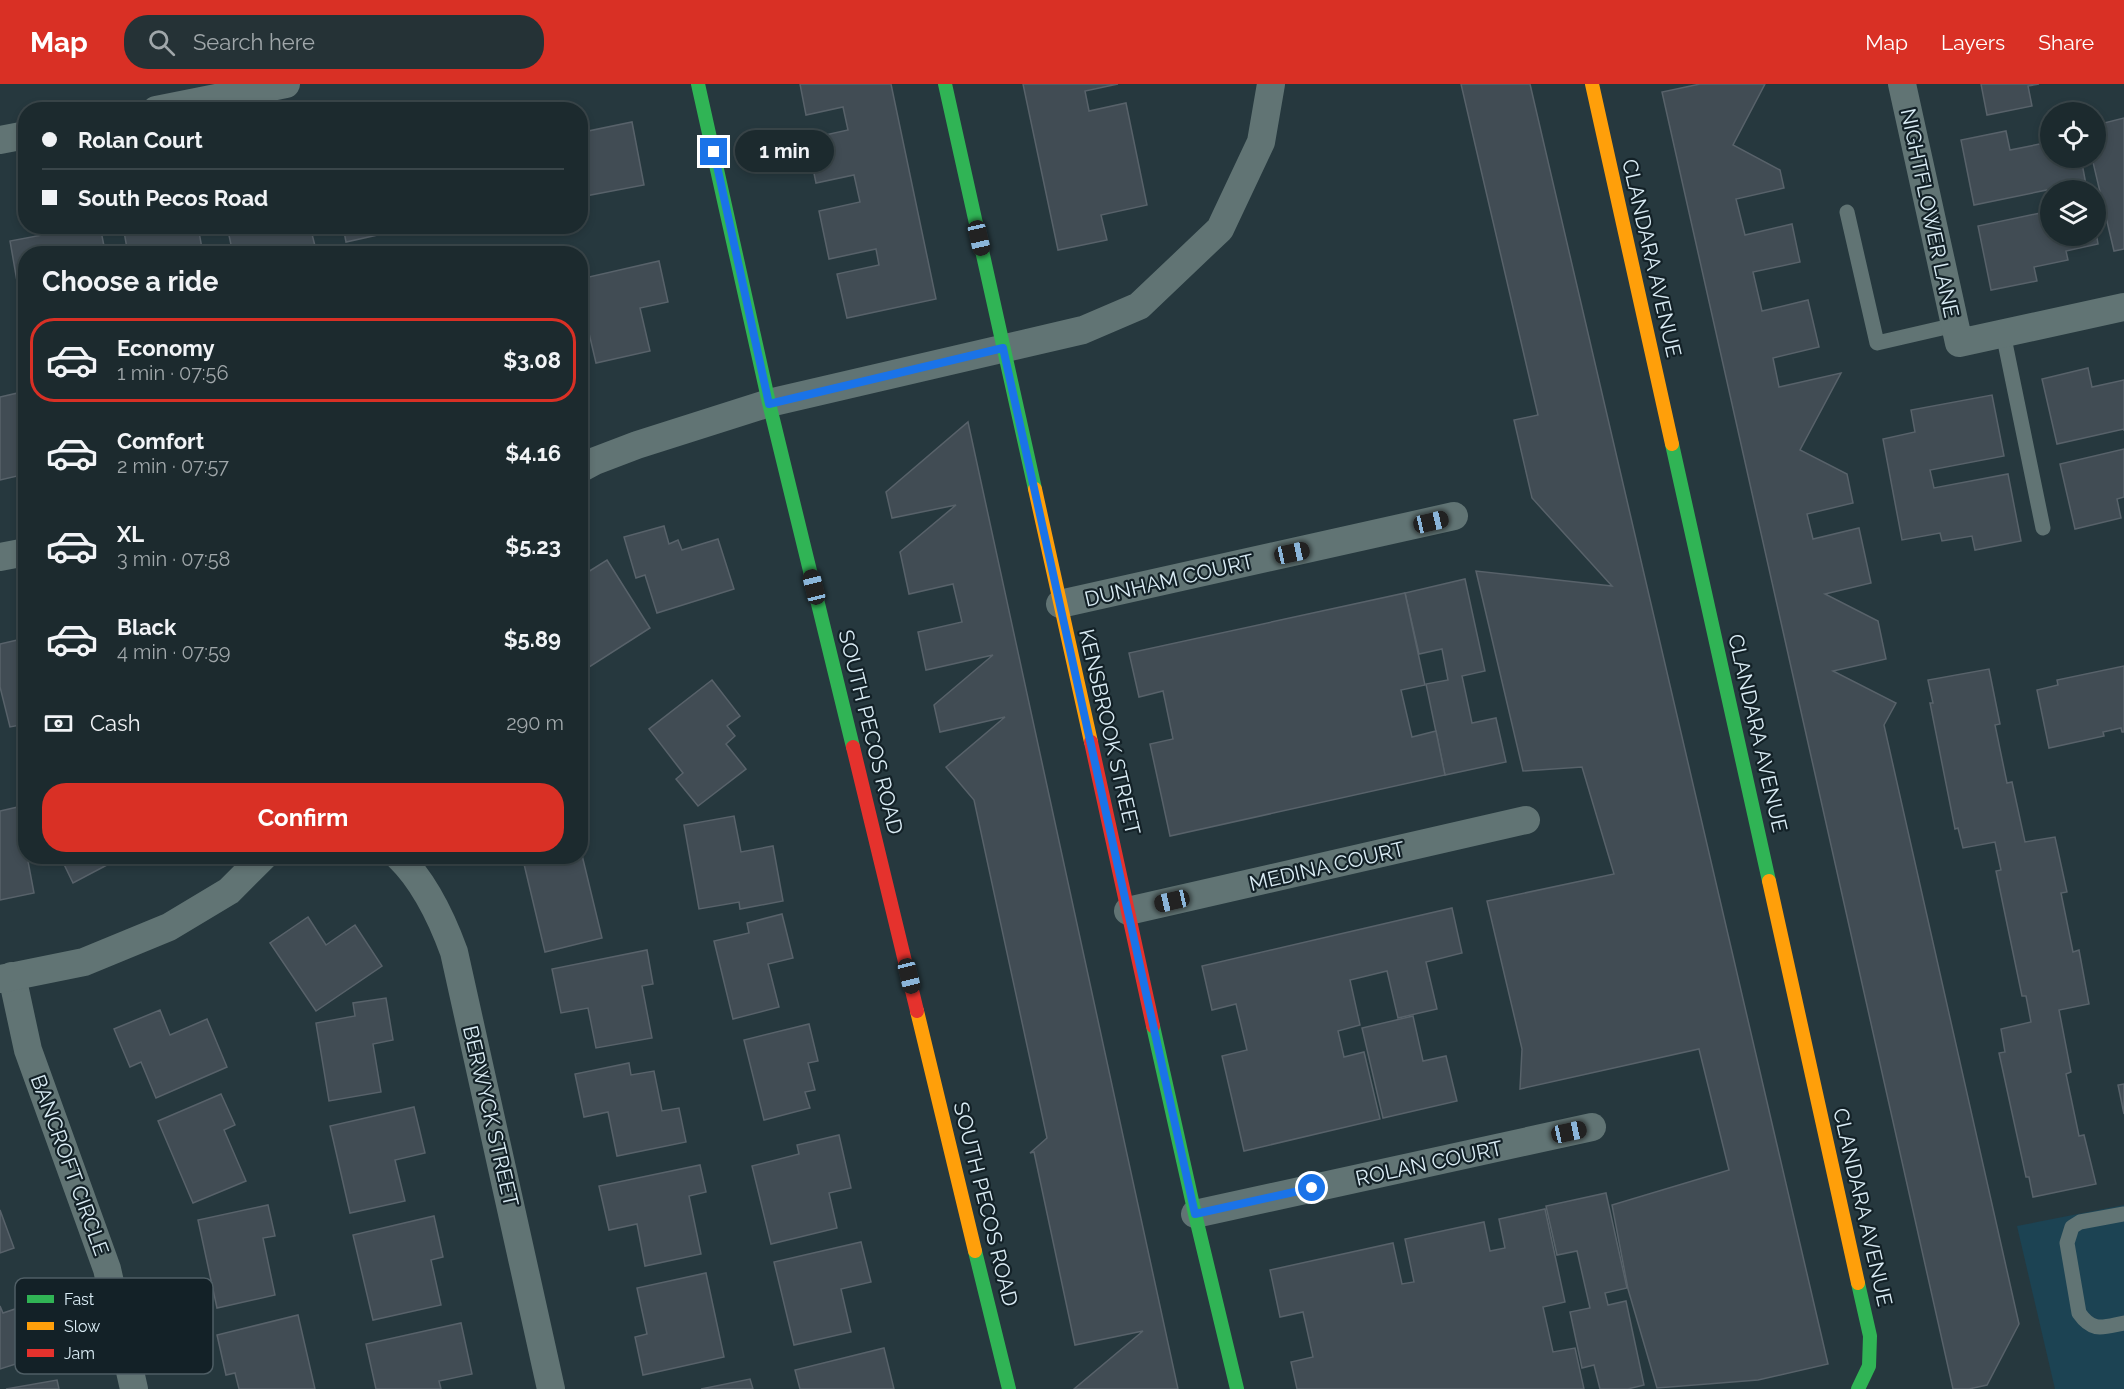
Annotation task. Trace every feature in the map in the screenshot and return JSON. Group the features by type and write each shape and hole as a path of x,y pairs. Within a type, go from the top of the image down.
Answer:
{"street":[{"path":"196,102 285,84"},
{"name":"SOUTH PECOS ROAD","path":"698,84 769,404 1010,1389"},
{"name":"KENSBROOK STREET","path":"945,84 1195,1214 1237,1389"},
{"path":"588,465 637,445 769,404 1083,330 1139,306 1220,229 1261,142 1271,84"},
{"name":"CLANDARA AVENUE","path":"1592,84 1870,1336 1869,1366 1858,1389"},
{"name":"NIGHTFLOWER LANE","path":"1902,84 1957,334"},
{"path":"0,140 18,137"},
{"path":"1957,334 2003,333 2124,307"},
{"name":"DUNHAM COURT","path":"1060,604 1454,516"},
{"path":"0,556 18,553"},
{"name":"MEDINA COURT","path":"1128,911 1526,820"},
{"path":"6,977 84,962 169,927 229,891 256,864"},
{"name":"BERWYCK STREET","path":"404,864 439,915 454,952 552,1389"},
{"name":"BANCROFT CIRCLE","path":"6,977 28,1050 109,1278"},
{"name":"ROLAN COURT","path":"1195,1214 1592,1127"},
{"name":"BANCROFT CIRCLE","path":"131,1374 134,1389"}],"lane":[{"path":"1847,212 1876,343 1957,334"},
{"path":"2003,333 2043,528"},
{"path":"2124,1214 2080,1222 2072,1227 2067,1243 2079,1313 2085,1323 2098,1329 2124,1323"}],"shaded area":[{"path":"2124,1205 2124,1389 2055,1389 2017,1226"}],"building":[{"path":"800,84 891,84 936,299 847,318 837,274 879,265 876,249 829,259 819,211 860,202 854,175 816,183 807,139 848,130 843,107 806,115"},
{"path":"1023,84 1118,84 1085,91 1089,111 1126,103 1147,205 1101,215 1107,240 1058,250"},
{"path":"1461,84 1530,84 1828,1364 1758,1380 1657,1388 1628,1289 1612,1205 1729,1170 1699,1049 1520,1089 1522,1049 1487,901 1614,874 1582,767 1523,771 1476,571 1612,586 1532,498 1514,420 1538,415"},
{"path":"1700,84 1765,84 1733,145 1780,170 1784,188 1736,199 1745,235 1792,224 1800,262 1753,272 1762,311 1808,300 1819,347 1773,358 1779,387 1841,373 1800,450 1847,474 1853,503 1807,514 1813,539 1859,528 1871,583 1825,594 1878,621 1886,659 1833,671 1896,703 1884,725 2019,1324 1987,1385 1969,1389 1953,1389 1662,92"},
{"path":"1981,84 2039,84 2028,86 2032,106 1987,115"},
{"path":"2124,118 2124,249 2114,251 2106,217 2106,180 2097,180 2094,168 2106,168 2106,122"},
{"path":"632,122 644,185 588,196 588,131"},
{"path":"2006,131 2010,150 2040,144 2040,168 2083,168 2085,180 2040,180 2040,191 1974,205 1961,140"},
{"path":"2040,213 2040,246 2089,246 2066,251 2068,260 2034,267 2037,281 1991,290 1978,226"},
{"path":"48,234 102,234 104,246 18,246 18,287 10,241"},
{"path":"124,234 199,234 202,246 127,246"},
{"path":"229,234 312,234 315,246 231,246"},
{"path":"344,234 382,234 346,242"},
{"path":"659,261 668,302 640,308 650,351 596,363 588,329 588,277"},
{"path":"2088,368 2092,387 2124,380 2124,429 2057,444 2042,379"},
{"path":"18,393 18,476 0,480 0,397"},
{"path":"1992,395 2004,456 1930,470 1934,488 2008,474 2021,541 1975,550 1972,536 1942,541 1940,533 1902,540 1883,439 1915,432 1911,410"},
{"path":"968,422 1178,1389 1074,1389 1143,1331 1075,1345 1034,1152 1030,1153 1047,1138 974,800 946,767 1005,717 940,732 934,705 993,655 926,670 918,632 962,622 953,584 909,594 900,552 956,505 892,518 886,492"},
{"path":"2124,449 2124,497 2117,499 2121,518 2075,529 2060,464"},
{"path":"664,526 669,544 678,540 682,550 718,539 734,589 657,613 645,575 636,578 624,537"},
{"path":"607,560 650,628 588,668 588,572"},
{"path":"1465,579 1485,671 1462,676 1472,723 1496,718 1506,762 1445,775 1426,684 1448,680 1442,649 1419,654 1405,593"},
{"path":"1405,593 1425,685 1401,690 1412,737 1436,731 1445,775 1170,836 1150,744 1173,739 1163,691 1139,697 1129,653"},
{"path":"18,640 18,726 10,727 0,687 0,644"},
{"path":"2124,666 2124,732 2121,728 2103,732 2104,736 2049,748 2037,690 2058,685 2057,680"},
{"path":"1989,669 2000,724 1995,725 2007,783 2012,782 2025,842 2055,837 2067,892 2061,893 2073,952 2079,950 2089,1004 2059,1010 2071,1072 2066,1074 2079,1136 2084,1135 2096,1184 2033,1197 2029,1177 2026,1177 1999,1053 2005,1052 2001,1029 2031,1022 2026,996 2022,996 1996,871 2001,870 1995,842 1963,848 1958,828 1955,829 1930,703 1933,703 1928,680"},
{"path":"712,680 740,716 727,726 735,736 726,744 746,769 698,806 676,779 683,773 649,729"},
{"path":"18,807 18,864 29,864 34,893 0,900 0,811"},
{"path":"734,816 741,852 773,846 783,901 740,909 739,902 699,909 684,825"},
{"path":"64,864 109,864 73,883"},
{"path":"524,864 584,864 602,938 545,952"},
{"path":"1452,908 1462,953 1426,962 1437,1009 1398,1018 1387,971 1350,980 1360,1025 1338,1031 1344,1057 1364,1052 1380,1119 1244,1151 1222,1056 1247,1050 1236,1004 1212,1010 1202,966"},
{"path":"782,914 793,958 768,964 779,1007 733,1019 714,941 749,933 747,923"},
{"path":"308,917 326,945 355,925 382,966 316,1011 270,943"},
{"path":"647,950 653,984 642,986 652,1038 596,1048 588,1008 561,1013 552,969"},
{"path":"386,998 393,1040 373,1044 381,1092 329,1101 316,1023 355,1016 353,1003"},
{"path":"160,1010 170,1035 207,1019 227,1067 156,1098 141,1062 130,1067 114,1029"},
{"path":"1413,1016 1423,1061 1446,1056 1457,1101 1383,1118 1362,1028"},
{"path":"809,1024 818,1061 808,1063 815,1090 805,1092 810,1108 764,1120 744,1040"},
{"path":"629,1063 631,1075 654,1071 662,1111 679,1108 686,1142 617,1156 608,1112 584,1117 575,1074"},
{"path":"2124,1084 2124,1114 2118,1085"},
{"path":"221,1094 235,1125 224,1130 246,1181 193,1203 158,1121"},
{"path":"414,1107 425,1153 395,1160 405,1201 350,1213 330,1126"},
{"path":"839,1135 851,1188 829,1193 837,1228 771,1244 752,1166 799,1154 797,1145"},
{"path":"700,1165 706,1192 689,1196 701,1254 645,1266 637,1224 609,1230 599,1186"},
{"path":"1606,1193 1627,1288 1605,1293 1608,1305 1626,1301 1644,1385 1628,1389 1600,1389 1594,1365 1582,1368 1570,1312 1590,1308 1577,1251 1557,1255 1546,1206"},
{"path":"268,1205 275,1236 263,1238 275,1295 217,1308 213,1278 211,1278 198,1220"},
{"path":"1545,1209 1565,1302 1543,1307 1553,1352 1575,1348 1584,1389 1297,1389 1291,1362 1313,1357 1303,1312 1280,1317 1270,1270 1393,1243 1402,1284 1414,1282 1405,1239 1484,1222 1490,1251 1505,1248 1499,1219"},
{"path":"0,1210 14,1248 0,1253"},
{"path":"434,1216 443,1257 431,1260 441,1305 373,1320 353,1235"},
{"path":"861,1242 871,1282 841,1289 851,1332 794,1345 774,1262"},
{"path":"706,1273 724,1357 643,1375 635,1337 647,1334 637,1288"},
{"path":"0,1306 3,1313 15,1309 15,1364 0,1369"},
{"path":"298,1315 315,1389 239,1389 235,1373 226,1375 217,1335"},
{"path":"461,1323 472,1374 439,1381 441,1389 376,1389 366,1344"},
{"path":"884,1348 894,1389 800,1389 795,1370"},
{"path":"750,1379 753,1389 701,1389"},
{"path":"57,1380 59,1389 6,1389"}],"traffic: fast":[{"path":"698,84 769,403 853,747"},
{"path":"945,84 1035,489"},
{"path":"1672,444 1769,881"},
{"path":"1153,1026 1237,1389"},
{"path":"975,1251 1009,1389"},
{"path":"1858,1283 1870,1336 1869,1366 1858,1389"}],"traffic: slow":[{"path":"1592,84 1672,444"},
{"path":"1035,489 1091,742"},
{"path":"1769,881 1858,1283"},
{"path":"917,1011 975,1251"}],"traffic: jam":[{"path":"1091,742 1153,1026"},
{"path":"853,747 917,1011"}],"route":[{"path":"714,152 769,404 1003,348 1195,1214 1312,1188"}]}
